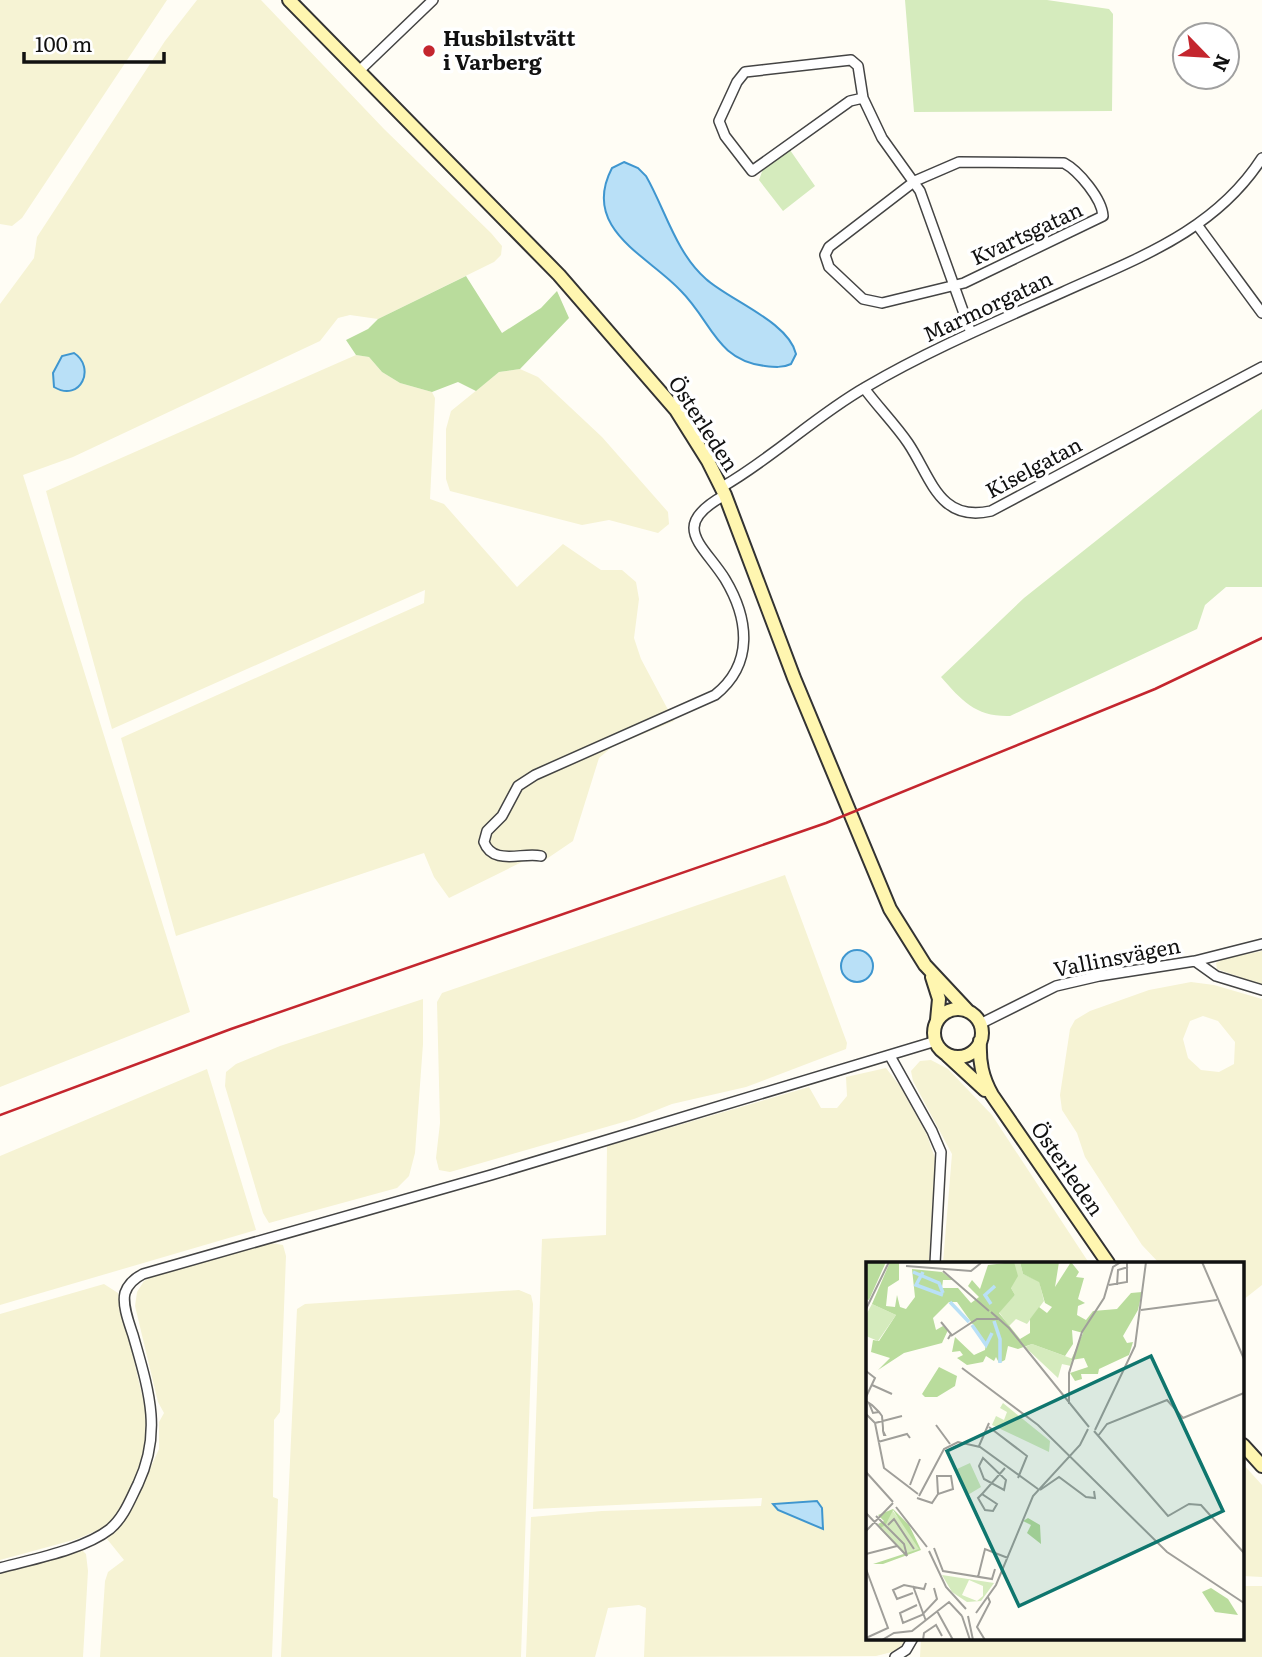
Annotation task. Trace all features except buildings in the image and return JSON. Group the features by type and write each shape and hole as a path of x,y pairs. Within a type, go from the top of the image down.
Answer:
{"main road":[{"name":"Österleden","path":"289,0 550,265 649,377 687,428 723,491 867,859 890,909 930,970 980,1024 979,1059 984,1081 993,1098 1107,1262"},
{"name":"Österleden","path":"930,970 938,994 936,1041 945,1053 993,1098"},
{"path":"936,1023 952,1010 968,1011"},
{"path":"945,1053 962,1056 973,1051 980,1041"},
{"path":"1244,1446 1262,1466"}],"street":[{"path":"359,71 433,0"},
{"path":"863,98 850,101 752,171 725,136 719,121 737,82 751,69 836,60 856,62 863,98 882,138 915,181 971,333"},
{"name":"Marmorgatan","path":"541,856 498,857 488,851 484,842 487,831 502,817 518,786 534,775 715,695 727,686 738,669 745,645 743,622 725,579 701,550 695,528 703,509 723,491 864,388 971,333 1151,253 1198,226 1237,190 1262,158"},
{"name":"Kvartsgatan","path":"915,181 959,162 1060,162 1078,174 1103,211 1099,219 954,285"},
{"path":"915,181 829,247 825,260 850,289 872,303 954,285"},
{"path":"1198,226 1262,313"},
{"name":"Kiselgatan","path":"864,388 907,441 944,501 955,510 978,514 991,511 1262,367"},
{"path":"1195,961 1262,944"},
{"name":"Vallinsvägen","path":"980,1024 1056,986 1099,976 1195,961 1216,976 1262,990"},
{"path":"0,1568 92,1539 108,1530 126,1509 151,1449 153,1421 125,1300 129,1285 143,1274 936,1041"},
{"path":"890,1056 941,1152 935,1262"},
{"path":"895,1657 906,1650 911,1640"}],"shaded area":[{"path":"0,0 167,0 22,218 12,226 0,224"},
{"path":"197,0 261,0 384,129 491,233 502,246 501,255 494,262 378,319 350,315 338,318 320,341 73,457 23,475 190,1012 0,1087 0,304 34,258 37,237 165,41"},
{"path":"356,355 369,357 382,372 400,383 432,392 435,398 430,499 444,504 517,587 563,544 601,570 622,570 636,582 639,599 634,638 641,659 674,721 612,747 599,758 573,841 545,860 528,859 449,898 434,877 424,853 176,936 121,738 424,603 425,590 112,729 46,491"},
{"path":"520,369 538,377 602,437 668,512 669,524 658,533 609,520 582,525 450,491 446,479 446,429 451,411 499,372"},
{"path":"785,875 847,1043 846,1049 746,1087 672,1104 634,1119 450,1172 439,1170 436,1158 440,1123 437,1002 442,993"},
{"path":"1262,951 1262,985 1217,969 1216,963 1223,959"},
{"path":"1191,982 1214,985 1262,999 1262,1285 1244,1299 1244,1262 1158,1262 1142,1245 1085,1157 1077,1133 1062,1110 1060,1095 1070,1029 1075,1020 1090,1011 1149,990","holes":["1203,1016 1218,1021 1235,1042 1234,1064 1219,1072 1201,1070 1188,1058 1183,1039 1190,1021"]},
{"path":"423,999 423,1044 415,1153 409,1176 397,1188 269,1223 263,1213 225,1086 226,1072 236,1064 280,1046"},
{"path":"931,1060 948,1069 992,1115 1088,1262 943,1262 952,1154 913,1081 911,1071 920,1061"},
{"path":"886,1068 900,1086 927,1135 935,1158 929,1262 866,1262 866,1640 907,1640 896,1651 876,1656 644,1657 646,1608 639,1605 608,1608 595,1657 526,1657 531,1517 602,1511 761,1506 762,1498 533,1509 542,1239 606,1235 607,1146 809,1087 821,1108 837,1108 847,1096 846,1077"},
{"path":"207,1069 256,1230 0,1305 0,1156"},
{"path":"271,1243 283,1245 286,1256 280,1412 274,1420 273,1497 278,1499 272,1657 100,1657 105,1581 108,1572 124,1560 107,1539 131,1510 159,1449 159,1422 164,1413 158,1402 135,1306 137,1292 144,1281 156,1275"},
{"path":"104,1284 118,1293 148,1420 146,1451 142,1464 118,1513 103,1528 77,1539 0,1560 0,1314"},
{"path":"519,1290 531,1295 533,1304 521,1657 281,1657 297,1309 305,1304"},
{"path":"1244,1465 1262,1485 1262,1577 1244,1576"},
{"path":"81,1549 86,1554 88,1571 83,1657 0,1657 0,1572"},
{"path":"1244,1586 1262,1586 1262,1657 920,1657 921,1640 1244,1640"}],"green space":[{"path":"905,0 1047,0 1109,9 1113,14 1112,111 914,112"},
{"path":"790,150 815,186 783,211 759,180 763,169"},
{"path":"466,276 502,333 541,308 557,291 569,318 520,369 499,372 476,391 458,382 432,392 400,383 382,372 369,357 356,355 346,340 368,329 378,319"},
{"path":"1262,409 1262,587 1226,587 1205,605 1197,629 1010,716 988,714 971,706 941,677 1024,598"}],"water":[{"path":"624,162 638,168 646,176 679,244 706,279 771,322 791,342 796,354 791,364 782,367 765,366 749,362 725,348 681,291 622,239 611,224 605,208 604,189 612,168"},
{"path":"74,353 84,366 82,381 72,390 64,391 54,387 53,373 62,356"},
{"path":"857,950 868,955 873,966 868,977 857,982 846,977 841,966 846,955"},
{"path":"817,1501 822,1508 823,1529 778,1510 773,1504"}],"railway":[{"path":"0,1115 231,1029 826,823 1155,689 1262,638"}],"place":[{"name":"Husbilstvätt i Varberg","path":"429,51"}]}
